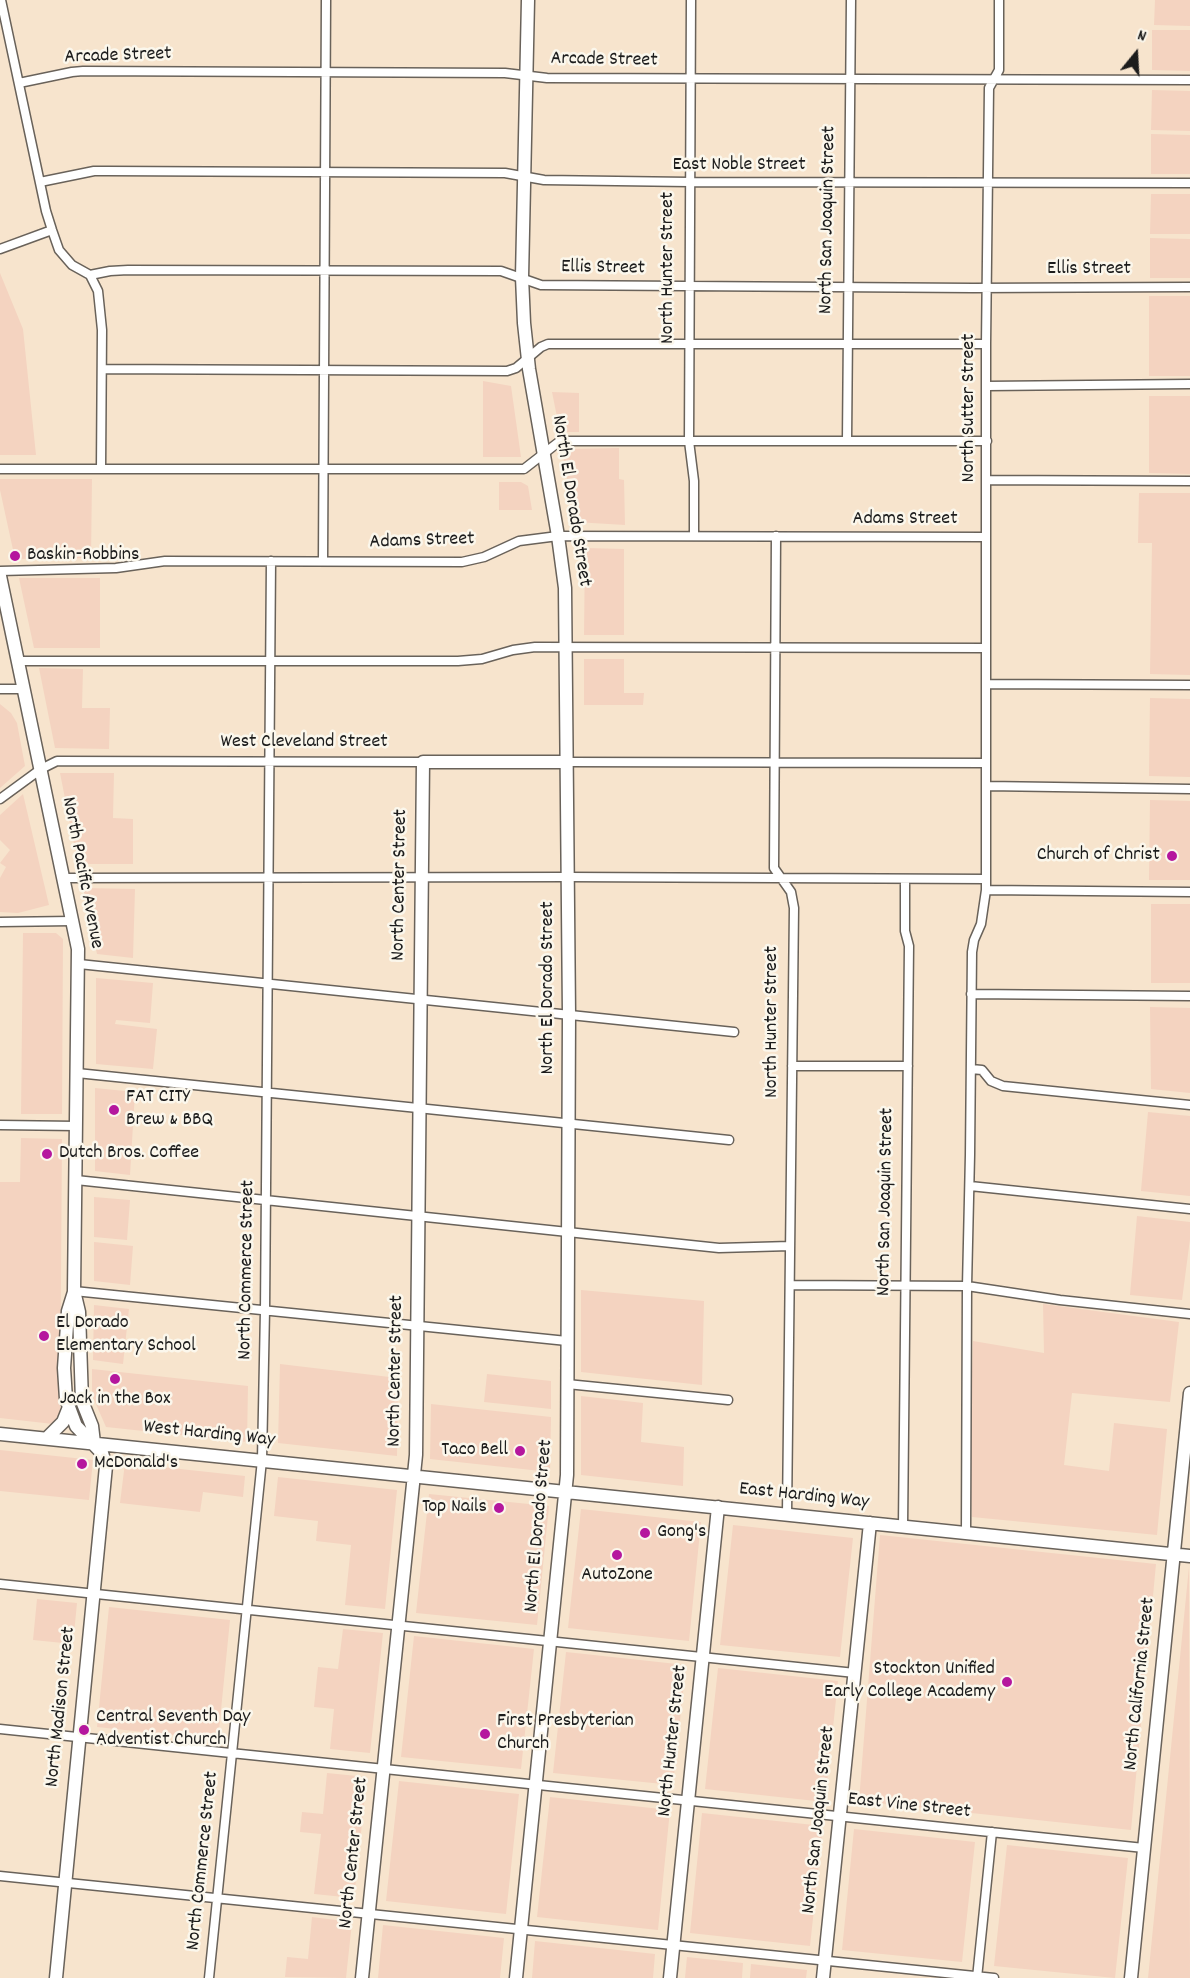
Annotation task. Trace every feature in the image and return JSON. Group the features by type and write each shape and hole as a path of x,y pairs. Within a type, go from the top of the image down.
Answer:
{"street":[{"path":"1,0 52,230 59,250 72,265 90,275 98,291 102,369 101,469"},
{"path":"323,561 326,0"},
{"name":"North El Dorado Street","path":"516,1978 566,1492 567,1384 569,1015 567,647 565,588 527,359 522,277 528,0"},
{"name":"North Hunter Street","path":"691,0 688,343 689,441 694,482 694,536"},
{"name":"North San Joaquin Street","path":"847,440 851,0"},
{"name":"North Sutter Street","path":"966,1533 972,952 981,924 986,890 986,344 989,88 999,70 999,0"},
{"name":"Arcade Street","path":"19,83 83,71 505,73 548,78 1190,80"},
{"name":"East Noble Street","path":"40,182 94,171 325,171 505,173 544,180 1190,183"},
{"path":"0,249 52,230"},
{"name":"Ellis Street","path":"90,275 110,271 501,271 541,285 1190,287"},
{"path":"102,369 507,371 516,368 548,344 986,344"},
{"path":"987,386 1190,384"},
{"path":"0,469 524,469 560,441 987,441"},
{"path":"987,480 1190,481"},
{"name":"Adams Street","path":"0,571 116,568 165,561 462,562 484,557 519,541 558,536 986,537"},
{"name":"North Hunter Street","path":"776,536 774,868 792,894 794,908 787,1514"},
{"name":"North Commerce Street","path":"209,1978 262,1460 271,561"},
{"name":"North Pacific Avenue","path":"0,576 78,949 74,1291 79,1312 82,1401 92,1426 94,1443"},
{"path":"17,661 434,661 482,659 513,650 535,647 986,648"},
{"path":"986,684 1190,685"},
{"path":"0,689 23,689"},
{"name":"West Cleveland Street","path":"41,769 57,762 568,762"},
{"name":"North Center Street","path":"362,1978 414,1476 423,762"},
{"path":"568,762 986,763"},
{"path":"0,799 41,769"},
{"path":"987,786 1190,789"},
{"path":"63,878 986,879"},
{"name":"North San Joaquin Street","path":"903,1526 909,946 905,931 905,879"},
{"path":"986,890 1190,892"},
{"path":"0,922 72,921"},
{"path":"79,964 734,1032"},
{"path":"971,994 1190,996"},
{"path":"792,1066 908,1066"},
{"path":"971,1069 981,1070 992,1081 1003,1086 1190,1105"},
{"path":"77,1073 729,1140"},
{"path":"0,1125 76,1126"},
{"path":"76,1180 266,1202 719,1248 790,1246"},
{"path":"970,1186 1190,1209"},
{"path":"790,1285 967,1286 1060,1300 1190,1314"},
{"path":"74,1291 567,1341"},
{"name":"North Pacific Avenue","path":"74,1291 68,1311 64,1368 66,1399 76,1426 94,1443"},
{"path":"567,1384 728,1400"},
{"name":"North California Street","path":"1131,1978 1190,1394"},
{"path":"47,1438 63,1422 69,1407"},
{"name":"West Harding Way","path":"0,1434 414,1476"},
{"name":"North Madison Street","path":"56,1978 106,1466 102,1452 94,1443"},
{"name":"East Harding Way","path":"414,1476 1190,1556"},
{"name":"North Hunter Street","path":"670,1978 718,1507"},
{"name":"North San Joaquin Street","path":"823,1978 870,1523"},
{"path":"0,1584 855,1673"},
{"name":"East Vine Street","path":"0,1729 1144,1848"},
{"path":"977,1977 992,1832"},
{"path":"0,1876 994,1978"}],"shaded area":[{"path":"1155,0 1190,0 1190,26 1154,25"},
{"path":"1152,30 1190,30 1190,71 1152,70"},
{"path":"1152,90 1190,91 1190,131 1151,130"},
{"path":"1151,134 1190,135 1190,174 1151,174"},
{"path":"1151,194 1190,194 1190,234 1150,234"},
{"path":"1150,238 1190,239 1190,278 1150,278"},
{"path":"0,273 23,329 36,455 0,455"},
{"path":"1149,296 1190,296 1190,376 1149,376"},
{"path":"483,381 511,386 521,457 483,457"},
{"path":"552,392 579,393 579,432 560,432"},
{"path":"1149,396 1190,396 1190,474 1149,473"},
{"path":"619,448 619,479 624,480 625,525 575,522 563,456 570,449"},
{"path":"0,479 92,479 91,558 15,559 0,490"},
{"path":"499,482 521,482 528,486 532,510 499,510"},
{"path":"1139,493 1190,493 1190,675 1150,674 1152,543 1138,543"},
{"path":"585,548 624,549 624,635 584,635"},
{"path":"19,578 100,578 100,648 34,648"},
{"path":"584,659 624,659 624,693 644,693 643,705 584,705"},
{"path":"39,668 83,669 82,708 110,708 109,749 55,748"},
{"path":"1150,698 1190,699 1190,777 1149,776"},
{"path":"0,704 11,713 17,723 25,766 0,788"},
{"path":"60,773 114,773 113,818 133,819 133,864 78,864"},
{"path":"23,794 49,905 18,913 0,912 0,878 6,867 0,863 10,850 0,840 0,815"},
{"path":"1150,800 1190,801 1190,880 1149,880"},
{"path":"83,888 135,889 133,958 97,954"},
{"path":"1151,904 1190,904 1190,983 1151,983"},
{"path":"23,933 56,933 63,939 62,1114 21,1114"},
{"path":"96,978 153,983 150,1023 116,1020 115,1024 157,1029 153,1069 96,1064"},
{"path":"1150,1007 1190,1008 1190,1093 1151,1089"},
{"path":"95,1088 135,1092 130,1175 95,1171"},
{"path":"1148,1112 1190,1116 1190,1196 1141,1191"},
{"path":"21,1138 62,1139 60,1416 53,1424 0,1418 0,1182 20,1182"},
{"path":"94,1197 130,1200 127,1240 94,1237"},
{"path":"1137,1216 1190,1222 1182,1300 1130,1295"},
{"path":"94,1242 133,1246 130,1285 94,1281"},
{"path":"581,1290 704,1301 702,1385 581,1372"},
{"path":"1043,1304 1179,1322 1170,1402 1072,1393 1064,1465 1109,1471 1114,1423 1167,1429 1157,1535 972,1517 969,1463 973,1341 1044,1353"},
{"path":"94,1305 129,1309 123,1364 93,1360"},
{"path":"280,1364 398,1378 397,1456 278,1443"},
{"path":"92,1369 248,1386 247,1442 106,1427 92,1395"},
{"path":"487,1374 551,1381 551,1409 484,1402"},
{"path":"581,1396 643,1403 641,1442 684,1447 683,1486 581,1475"},
{"path":"431,1404 551,1417 550,1472 430,1459"},
{"path":"0,1450 93,1460 89,1500 0,1491"},
{"path":"125,1463 245,1476 243,1497 203,1492 200,1512 120,1503"},
{"path":"278,1477 397,1490 385,1609 345,1605 351,1545 316,1541 318,1521 274,1516"},
{"path":"429,1494 549,1506 537,1625 416,1613"},
{"path":"581,1509 701,1522 689,1641 568,1628"},
{"path":"733,1525 853,1538 840,1657 720,1645"},
{"name":"Stockton Unified Early College Academy","path":"880,1535 1156,1564 1131,1830 859,1801"},
{"path":"1189,1567 1190,1978 1148,1978"},
{"path":"37,1599 77,1603 73,1644 33,1640"},
{"path":"109,1607 230,1620 218,1740 97,1727"},
{"path":"343,1629 383,1633 370,1753 330,1749 334,1709 314,1707 318,1667 338,1669"},
{"path":"414,1636 534,1649 521,1769 401,1757"},
{"path":"566,1652 686,1665 673,1785 553,1773"},
{"path":"718,1668 838,1681 825,1802 705,1789"},
{"path":"327,1773 367,1777 354,1898 314,1894 321,1834 300,1832 302,1812 323,1814"},
{"path":"399,1781 519,1794 506,1914 386,1901"},
{"path":"550,1797 670,1810 658,1930 537,1917"},
{"path":"702,1813 823,1826 810,1946 690,1933"},
{"path":"854,1829 975,1842 962,1962 842,1950"},
{"path":"1007,1845 1128,1858 1115,1978 994,1966"},
{"path":"312,1917 352,1922 346,1978 285,1977 287,1957 308,1959"},
{"path":"383,1925 504,1938 500,1978 378,1978"},
{"path":"535,1941 655,1954 653,1978 532,1978"},
{"path":"687,1957 743,1963 742,1978 685,1978"},
{"path":"751,1964 807,1970 806,1978 750,1978"}],"place":[{"name":"Baskin-Robbins","path":"15,556"},
{"name":"Church of Christ","path":"1172,856"},
{"name":"FAT CITY Brew & BBQ","path":"114,1110"},
{"name":"Dutch Bros. Coffee","path":"47,1154"},
{"name":"El Dorado Elementary School","path":"44,1336"},
{"name":"Jack in the Box","path":"115,1379"},
{"name":"Taco Bell","path":"520,1451"},
{"name":"McDonald's","path":"82,1464"},
{"name":"Top Nails","path":"499,1508"},
{"name":"Gong's","path":"645,1533"},
{"name":"AutoZone","path":"617,1555"},
{"name":"Stockton Unified Early College Academy","path":"1007,1682"},
{"name":"Central Seventh Day Adventist Church","path":"84,1730"},
{"name":"First Presbyterian Church","path":"485,1734"}]}
